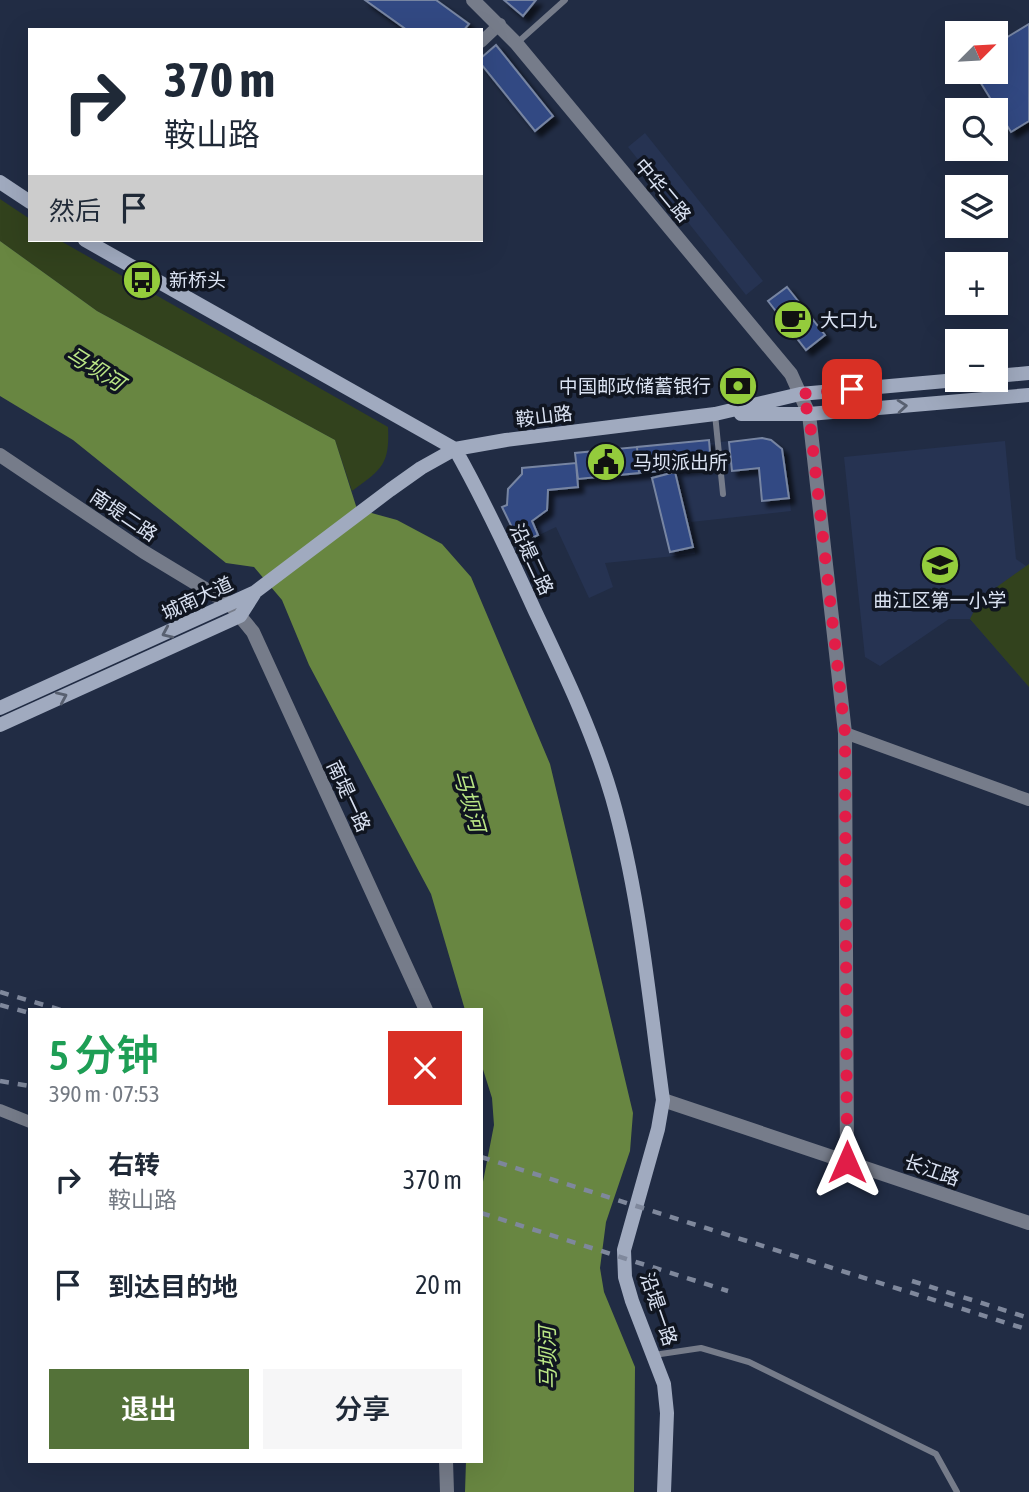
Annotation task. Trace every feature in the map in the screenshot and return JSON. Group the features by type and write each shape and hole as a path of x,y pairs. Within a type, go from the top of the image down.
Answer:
{"main road":[{"path":"0,182 28,201"},
{"path":"89,242 455,449"},
{"path":"1008,375 1029,373"},
{"name":"鞍山路","path":"390,490 455,449 506,440 715,414 800,394 945,381"},
{"name":"鞍山路","path":"715,414 809,414 1029,395"},
{"name":"沿堤二路","path":"455,449 480,493 578,701 612,797 636,905 663,1100"},
{"name":"城南大道","path":"0,708 255,593 390,490"},
{"path":"0,725 240,616 255,593"},
{"name":"沿堤一路","path":"663,1100 659,1129 624,1250 625,1277 632,1301 664,1384 667,1413 664,1492"}],"street":[{"name":"中华二路","path":"472,0 516,43 791,374 809,414 845,733 847,1162"},
{"path":"483,40 499,24"},
{"name":"南堤二路","path":"0,454 144,552 229,604"},
{"name":"南堤一路","path":"229,604 253,632 425,1008"},
{"path":"845,733 1029,800"},
{"name":"长江路","path":"663,1100 1029,1223"},
{"path":"0,1110 28,1121"},
{"path":"446,1463 447,1492"}],"lane":[{"path":"516,43 565,0"},
{"path":"715,414 723,494"},
{"path":"654,1355 701,1348 749,1362 936,1454 957,1492"}],"shaded area":[{"path":"645,133 763,281 746,295 628,147"},
{"path":"0,199 28,218 28,242 63,242 388,427 387,450 382,465 352,491 335,440 97,311 0,241"},
{"path":"762,438 777,444 785,457 791,511 691,522 695,554 605,563 613,587 589,598 556,527 520,544 502,507 507,505 508,489 522,474 522,468 576,463 578,479 711,466 709,443"},
{"name":"曲江区第一小学","path":"1005,441 1016,559 1026,566 1029,564 1029,687 970,619 949,619 880,666 865,657 844,457"},
{"path":"1029,564 1029,687 970,619 980,599"}],"water":[{"name":"马坝河","path":"0,241 97,311 335,440 357,509 397,520 442,544 471,577 550,764 633,1113 630,1151 606,1222 600,1268 604,1292 635,1367 634,1492 465,1492 466,1463 483,1463 483,1182 494,1125 492,1098 483,1069 483,1008 464,1008 431,894 309,665 282,600 254,567 226,563 73,440 0,396"}],"building":[{"path":"365,0 436,0 469,24 466,28 404,28"},
{"path":"504,0 536,0 523,16"},
{"path":"1029,24 1029,121 1011,132 1008,127 1008,98 990,98 981,84 1008,84 1008,37"},
{"path":"496,45 553,116 535,131 483,66 483,56"},
{"path":"787,287 825,335 806,350 768,301"},
{"path":"762,438 771,440 782,449 789,498 762,501 759,468 732,471 729,442"},
{"path":"709,440 711,466 639,473 637,447"},
{"path":"637,447 639,473 578,479 575,453"},
{"path":"576,463 578,487 548,490 547,510 532,521 538,535 520,544 502,507 507,505 508,489 522,474 522,468"},
{"path":"675,472 693,547 670,552 652,478"}],"railway":[{"path":"0,992 54,1008"},
{"path":"0,1005 28,1012"},
{"path":"0,1081 28,1086"},
{"path":"483,1158 1029,1330"},
{"path":"483,1214 728,1291"},
{"path":"912,1281 1029,1318"}],"place":[{"name":"新桥头","path":"142,280"},
{"name":"大口九","path":"793,320"},
{"name":"中国邮政储蓄银行","path":"738,386"},
{"name":"马坝派出所","path":"606,462"},
{"name":"曲江区第一小学","path":"940,565"}],"route":[{"path":"847,1162 845,733 809,414 800,394 852,389"}]}
